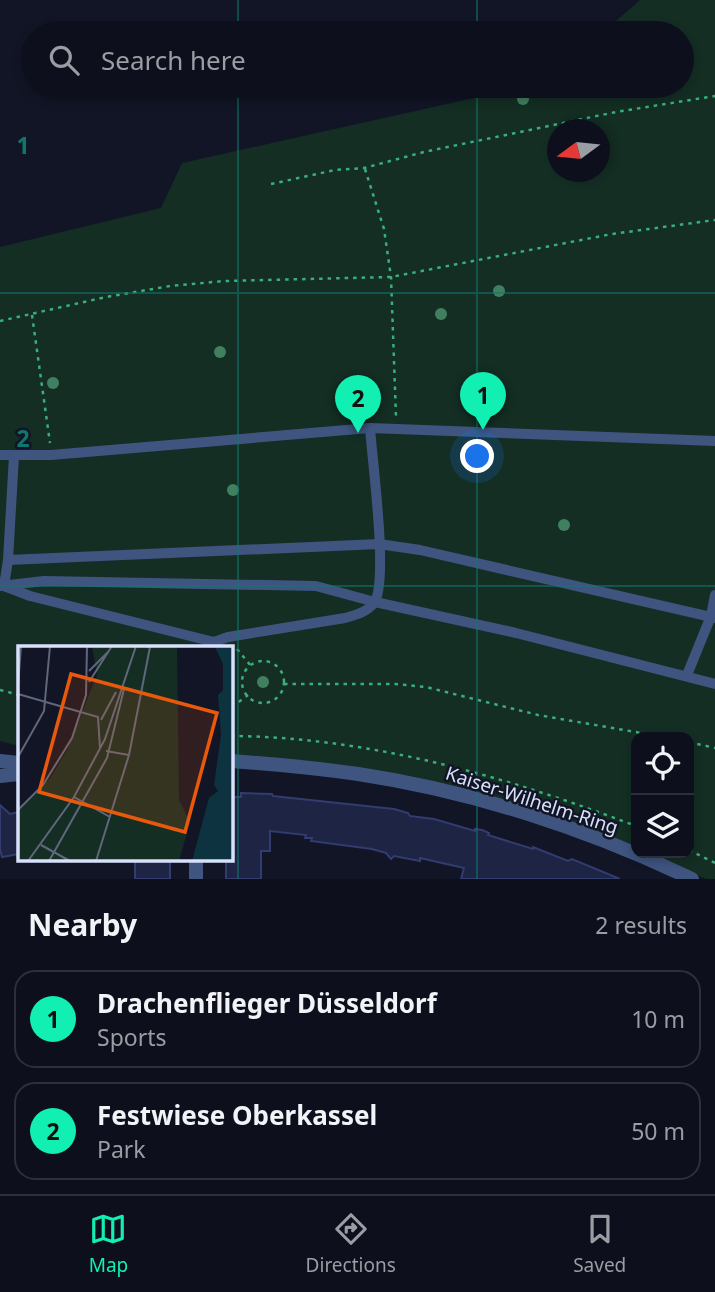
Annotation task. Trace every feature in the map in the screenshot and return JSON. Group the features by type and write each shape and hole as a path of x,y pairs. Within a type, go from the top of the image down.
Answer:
{"street":[{"path":"0,761 18,763"},
{"name":"Kaiser-Wilhelm-Ring","path":"233,761 359,774 436,789 512,809 604,841 692,879"},
{"path":"0,776 18,774"}],"lane":[{"path":"2,586 211,645 228,637 345,618 363,612 375,602 380,578 370,428"},
{"path":"0,455 51,455 370,428 715,441"},
{"path":"2,586 8,560 14,456"},
{"path":"8,560 379,544 420,550 713,617"},
{"path":"2,586 56,581 316,586 715,684"},
{"path":"687,675 713,617 715,594"}],"path":[{"path":"271,184 335,170 365,168 424,152 616,112 715,96"},
{"path":"365,168 384,229 391,277 397,428"},
{"path":"0,321 106,297 170,286 224,281 391,277 598,236 715,220"},
{"path":"32,315 51,455"},
{"path":"228,637 251,666"},
{"path":"257,661 273,662 284,676 283,692 272,702 255,701 243,689 244,671 251,666 257,661"},
{"path":"284,684 395,684 426,687 538,716 634,732"},
{"path":"0,690 18,695"},
{"path":"233,704 248,695"},
{"path":"233,736 298,740 412,757 520,784 631,824"},
{"path":"694,743 715,748"},
{"path":"694,852 715,863"}],"green space":[{"path":"640,0 715,0 715,879 706,879 661,858 694,858 694,732 631,732 631,845 606,834 437,788 233,761 233,646 18,646 18,746 0,741 0,247 161,208 182,163 474,98 694,98 694,21 616,21"}],"building":[{"path":"241,793 272,794 394,809 410,816 434,819 475,831 482,830 489,833 488,835 533,847 568,861 572,859 620,879 461,879 464,868 420,858 420,861 394,856 391,859 386,853 372,849 311,841 312,838 305,838 306,835 270,831 270,851 261,851 261,879 226,879 226,862 233,862 233,797 241,797"},
{"path":"0,805 10,814 18,812 18,854 2,857"},
{"path":"135,862 170,862 170,879 135,879"}],"place":[{"name":"Drachenflieger Düsseldorf","path":"483,430"},
{"name":"Festwiese Oberkassel","path":"358,433"}]}
